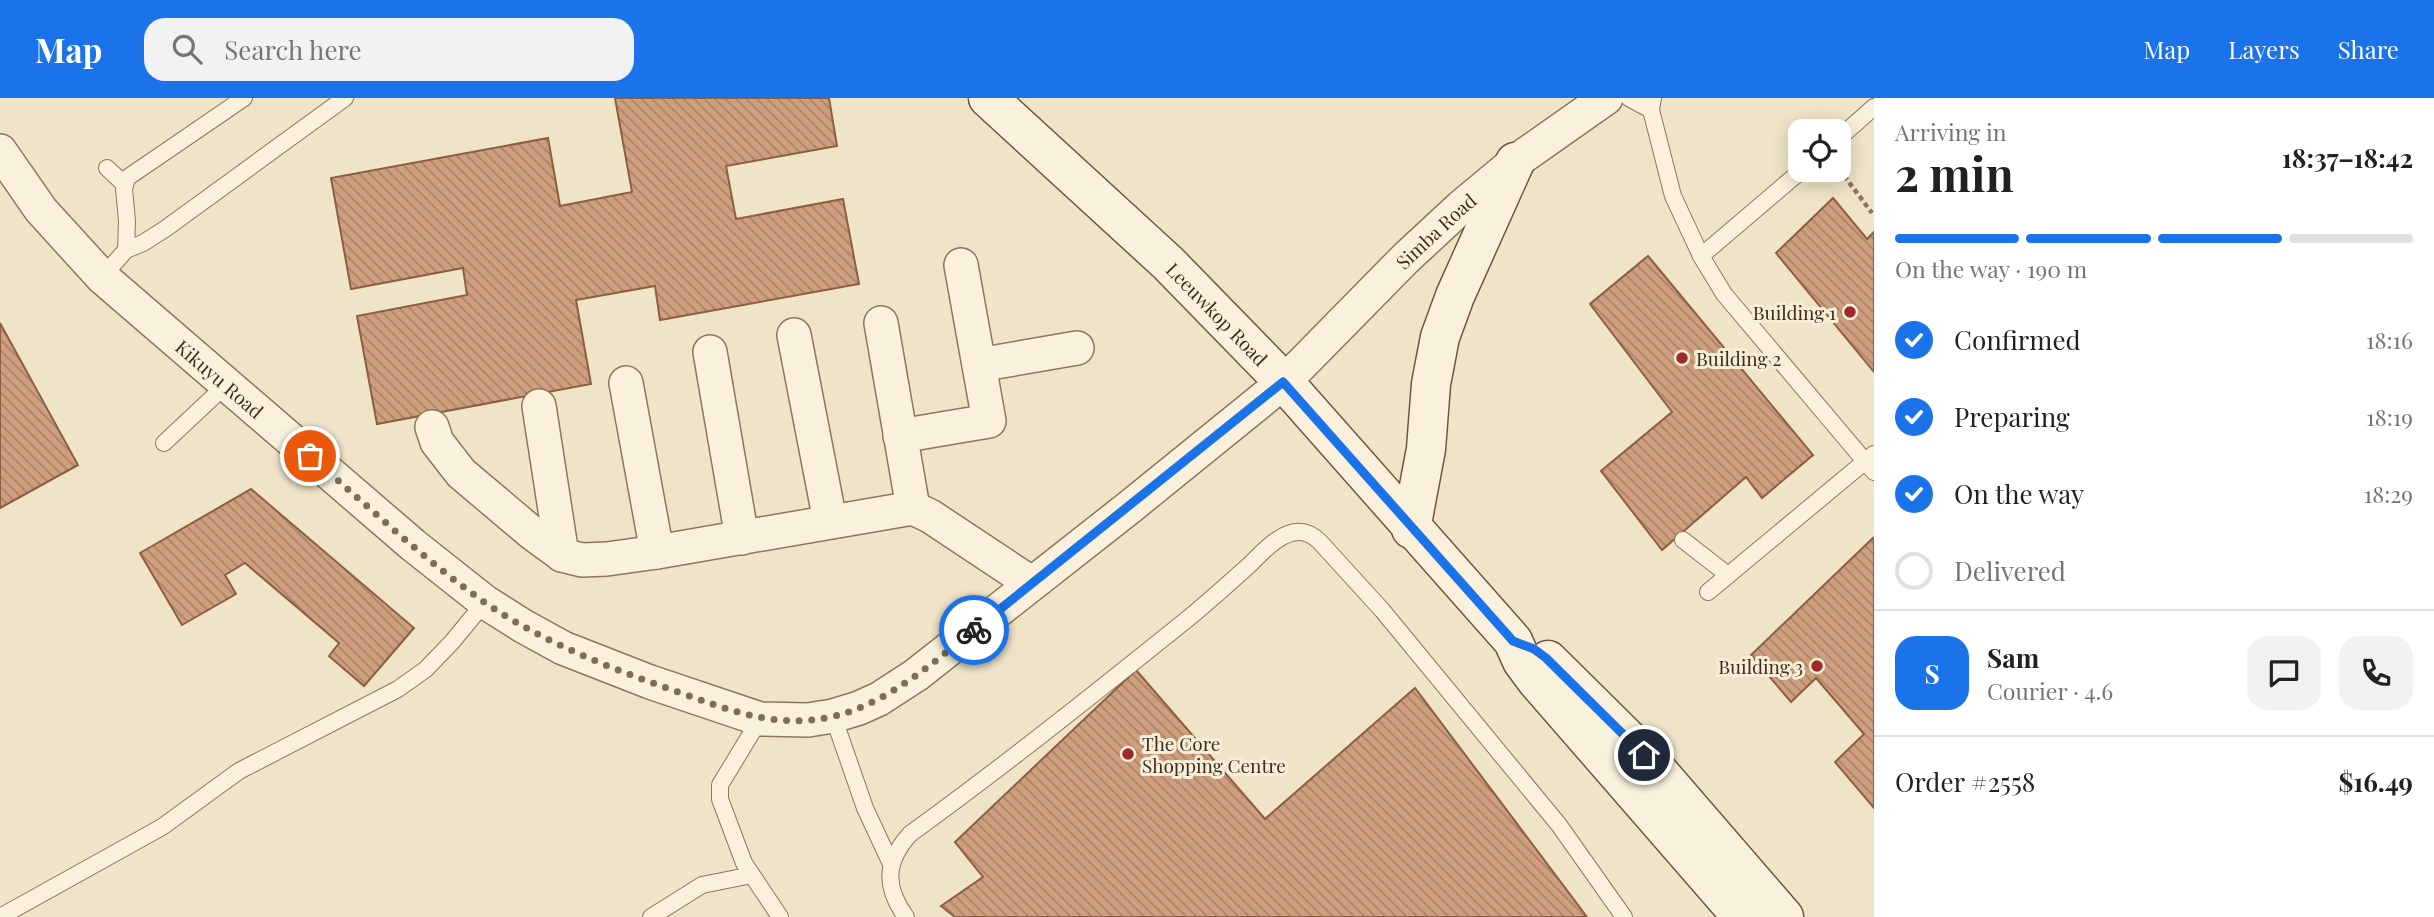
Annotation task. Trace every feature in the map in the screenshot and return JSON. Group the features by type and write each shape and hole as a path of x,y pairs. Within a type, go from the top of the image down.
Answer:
{"street":[{"name":"Leeuwkop Road","path":"988,98 1168,263 1283,382 1513,641 1534,649 1546,658 1644,755 1762,913"},
{"name":"Simba Road","path":"1283,382 1406,258 1515,162 1606,98"},
{"name":"Kikuyu Road","path":"0,152 41,210 102,277 413,545 485,602 563,648 650,682 760,719 797,720 833,716 859,709 879,699 916,675 1283,382"},
{"path":"1412,529 1426,449 1431,384 1440,337 1455,296 1515,162"},
{"path":"900,436 989,421 961,265"},
{"path":"881,323 912,508"},
{"path":"794,335 830,521"},
{"path":"979,365 1076,348"},
{"path":"710,352 742,538"},
{"path":"626,383 657,552"},
{"path":"539,406 562,555"},
{"path":"432,427 437,442 460,473 562,555 582,560 657,552 912,508 930,516 1031,583"}],"lane":[{"path":"124,184 132,173 244,98"},
{"path":"102,277 126,250 165,229 345,98"},
{"path":"1629,98 1652,104 1673,195 1700,256 1724,294 1871,463 1708,592"},
{"path":"1851,127 1874,107"},
{"path":"107,168 124,184 128,221 126,250"},
{"path":"1700,256 1788,182"},
{"path":"164,443 227,384"},
{"path":"906,917 897,905 889,882 891,864 899,846 910,834 992,774 1097,691 1214,597 1278,540 1302,531 1313,535 1320,542 1391,621 1559,825 1623,917"},
{"path":"1683,540 1728,575"},
{"path":"0,917 162,827 239,771 398,689 426,668 452,642 485,602"},
{"path":"833,716 865,808 891,864"},
{"path":"760,719 720,785 720,800 731,833 751,875 780,917"},
{"path":"651,917 702,885 751,875"}],"path":[{"path":"1849,182 1872,213"}],"building":[{"path":"615,98 829,98 837,146 726,166 736,219 843,199 859,284 660,320 655,286 576,300 591,384 377,424 357,316 467,295 463,268 351,289 331,178 548,138 560,206 632,192"},
{"name":"Building 1","path":"1833,198 1867,239 1874,232 1874,372 1776,253"},
{"name":"Building 2","path":"1648,256 1813,455 1762,498 1746,477 1662,550 1601,471 1672,412 1590,304"},
{"path":"0,323 78,465 0,508"},
{"path":"251,489 414,628 364,686 329,656 339,643 245,563 225,575 236,594 182,625 140,553"},
{"name":"Building 3","path":"1873,538 1874,808 1835,762 1864,734 1816,678 1791,702 1751,655"},
{"name":"The Core Shopping Centre","path":"1136,670 1265,819 1415,688 1587,917 955,917 941,906 983,877 955,842"}],"way so far":[{"path":"310,456 451,576 523,626 563,648 650,682 760,719 808,720 859,709 916,675 974,630"}],"place":[{"name":"Building 1","path":"1850,312"},
{"name":"Building 2","path":"1682,358"},
{"name":"Building 3","path":"1817,666"},
{"name":"The Core Shopping Centre","path":"1128,754"}],"route":[{"path":"974,630 1283,382 1513,641 1534,649 1546,658 1644,755"}]}
